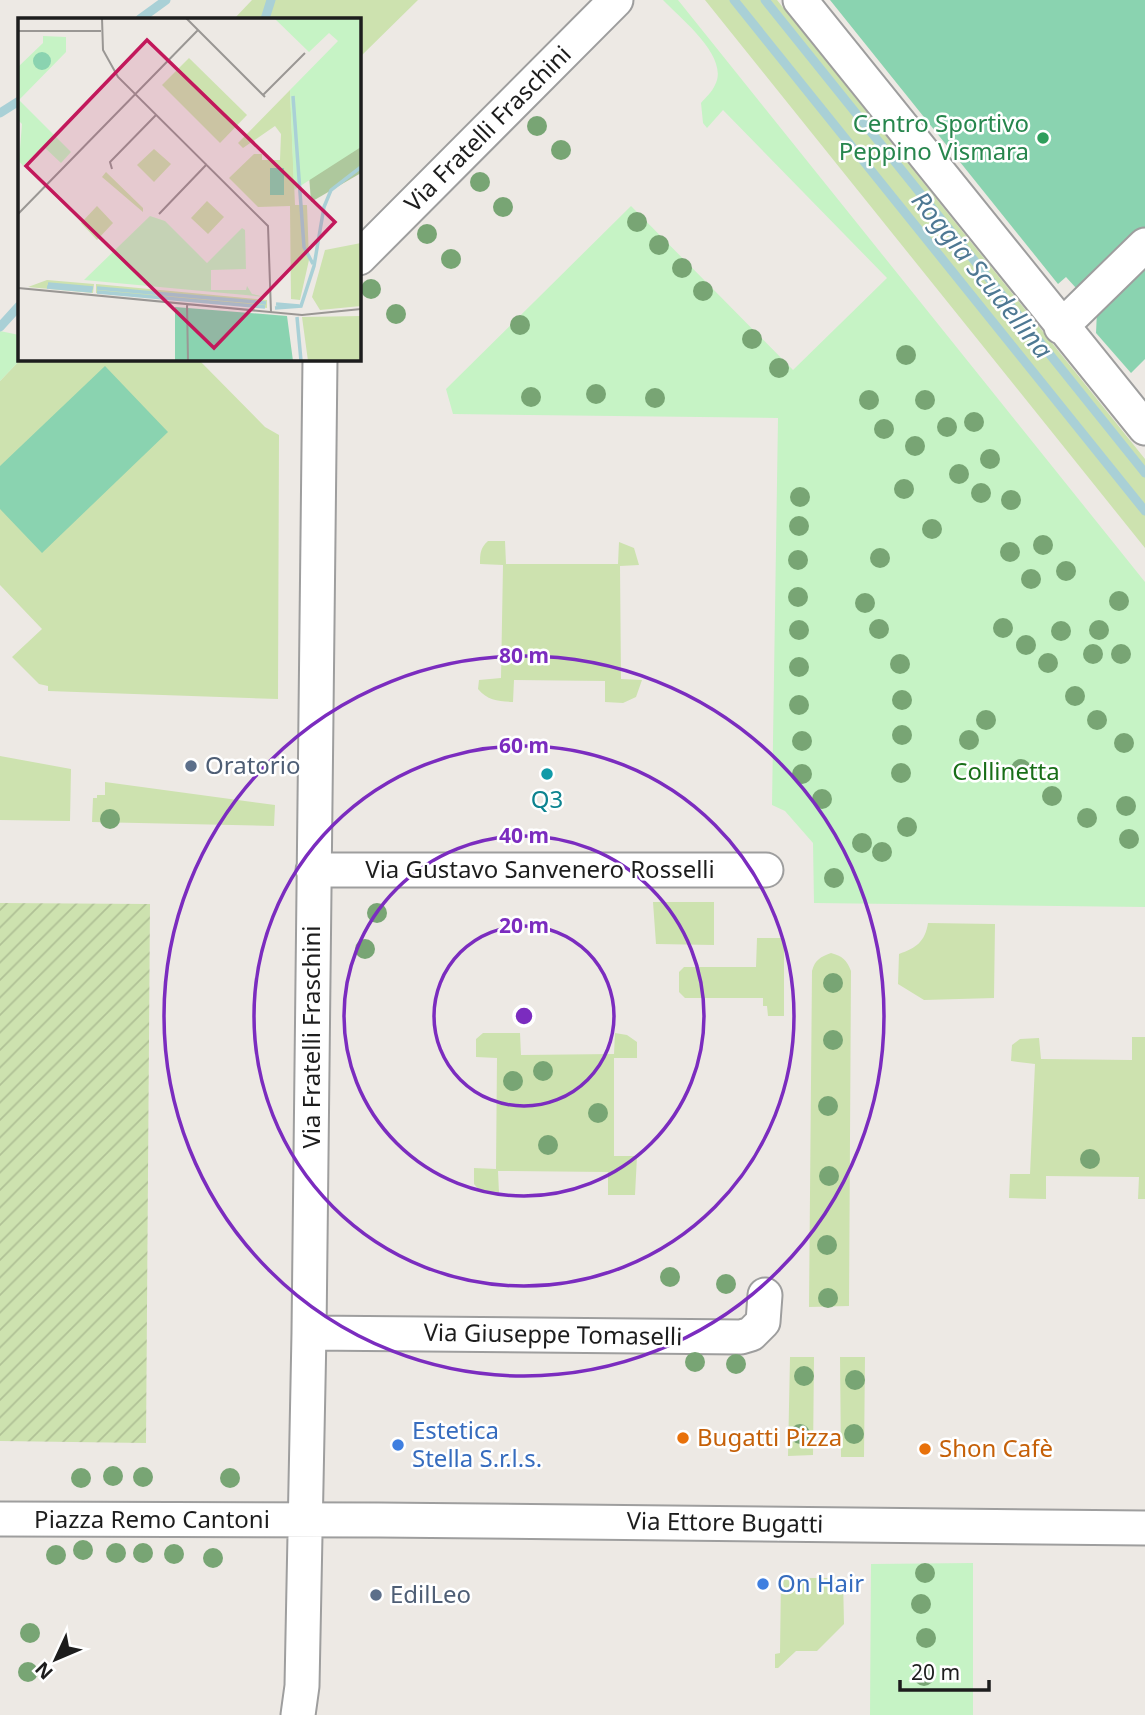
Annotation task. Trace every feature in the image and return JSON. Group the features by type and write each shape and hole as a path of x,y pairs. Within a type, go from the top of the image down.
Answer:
{"street":[{"name":"Via Fratelli Fraschini","path":"360,257 617,0"},
{"path":"800,0 1145,428"},
{"path":"1061,327 1145,246"},
{"name":"Via Fratelli Fraschini","path":"298,1715 302,1686 309,1333 320,360"},
{"name":"Via Gustavo Sanvenero Rosselli","path":"313,870 766,870"},
{"name":"Via Giuseppe Tomaselli","path":"309,1333 741,1337 759,1329 763,1322 765,1295"},
{"name":"Piazza Remo Cantoni","path":"0,1520 304,1520"},
{"name":"Via Ettore Bugatti","path":"304,1520 1145,1528"}],"green space":[{"path":"252,0 418,0 360,57 360,18 235,18"},
{"name":"Collinetta","path":"663,0 678,0 1145,582 1145,907 814,903 813,843 785,811 772,805 778,418 453,414 446,389 631,206 793,370 887,278 723,110 707,128 703,123 701,103 715,85 718,74 716,63 701,39"},
{"path":"705,0 777,0 1145,459 1145,548"},
{"name":"Centro Sportivo Peppino Vismara","path":"830,0 1145,0 1145,359 1131,373 1096,333 1097,311 1066,277 1058,284"},
{"path":"0,331 18,335 20,360 0,381"},
{"path":"20,360 199,360 265,427 279,435 278,699 48,691 48,686 39,684 12,657 42,629 0,585 0,381"},
{"path":"105,366 168,432 42,553 0,509 0,466"},
{"path":"488,541 505,541 506,564 618,564 619,542 634,548 639,565 620,566 621,679 642,680 636,697 623,703 605,702 605,681 514,680 513,702 498,701 478,689 479,680 501,678 503,565 480,564 481,551"},
{"path":"0,756 71,769 70,821 0,820"},
{"path":"105,782 275,805 274,826 92,822 93,798 105,795"},
{"path":"653,902 714,902 714,945 656,944"},
{"path":"0,903 150,904 146,1443 0,1441"},
{"path":"928,923 995,924 994,998 924,1000 898,984 899,954 919,943 925,935"},
{"path":"757,938 784,938 784,1016 768,1016 767,1006 763,1006 763,998 685,998 679,992 679,972 684,967 756,967"},
{"path":"831,953 844,959 851,971 849,1306 809,1307 812,971 818,959"},
{"path":"483,1033 520,1033 521,1055 614,1054 615,1033 627,1035 637,1042 637,1058 614,1058 614,1156 637,1156 635,1195 608,1195 608,1172 498,1171 499,1193 480,1191 474,1184 474,1168 496,1169 497,1058 476,1057 476,1039"},
{"path":"1132,1037 1145,1037 1145,1199 1138,1199 1139,1177 1046,1176 1046,1199 1009,1198 1010,1174 1030,1174 1035,1064 1011,1061 1012,1045 1020,1039 1039,1038 1041,1059 1132,1060"},
{"path":"790,1357 814,1357 813,1455 788,1456"},
{"path":"840,1357 865,1357 864,1457 841,1457"},
{"path":"973,1563 973,1715 870,1715 871,1564"},
{"path":"781,1578 843,1578 844,1624 817,1651 796,1651 775,1668 775,1654 780,1653"}],"waterway":[{"path":"141,18 166,0"},
{"path":"265,18 271,0"},
{"name":"Roggia Scudellina","path":"734,0 1145,511"},
{"path":"765,0 1145,473"},
{"path":"0,113 18,102"},
{"path":"0,327 18,307"}],"place":[{"name":"Centro Sportivo Peppino Vismara","path":"1043,138"},
{"name":"Oratorio","path":"191,766"},
{"name":"Q3","path":"547,774"},
{"name":"Bugatti Pizza","path":"683,1438"},
{"name":"Estetica Stella S.r.l.s.","path":"398,1445"},
{"name":"Shon Cafè","path":"925,1449"},
{"name":"On Hair","path":"763,1584"},
{"name":"EdilLeo","path":"376,1595"}]}
